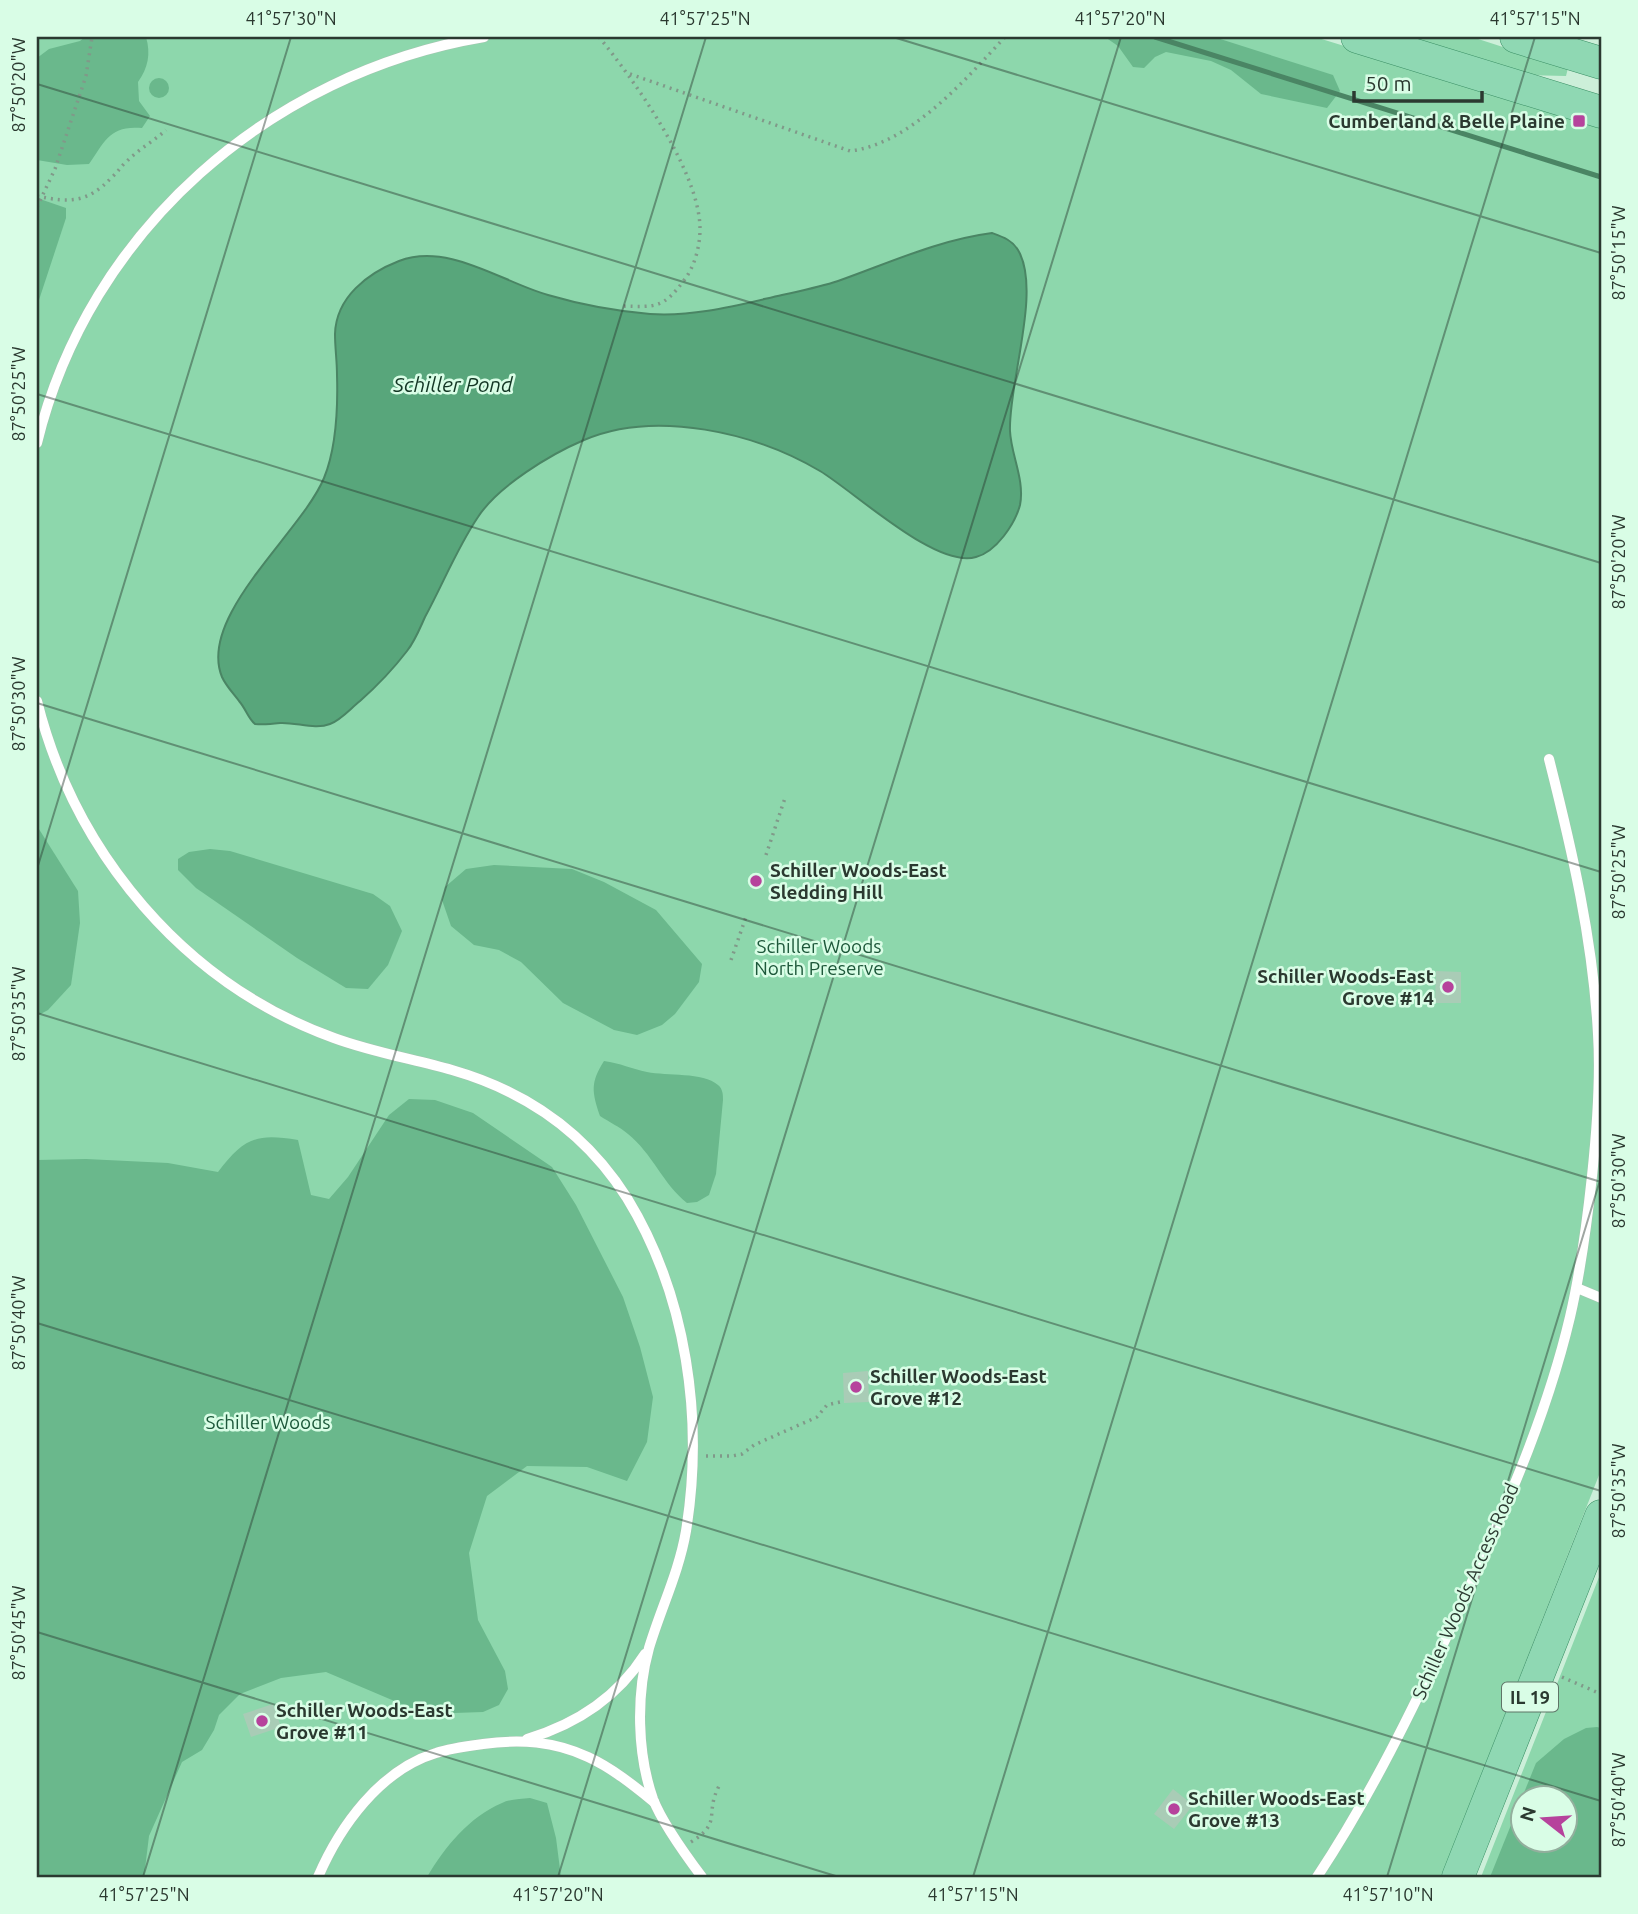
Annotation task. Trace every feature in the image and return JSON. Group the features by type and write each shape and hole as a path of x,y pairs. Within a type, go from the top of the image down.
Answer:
{"main road":[{"path":"1357,37 1601,112"},
{"path":"1516,37 1601,63"},
{"name":"IL 19","path":"1458,1877 1601,1516"}],"lane":[{"path":"37,443 51,396 85,317 129,247 184,185 258,126 334,83 421,50 484,37"},
{"path":"37,701 52,754 64,783 98,845 151,916 207,968 252,999 324,1034 368,1049 454,1071 519,1096 563,1125 599,1161 641,1224 676,1313 690,1384 693,1455 685,1535 677,1571 650,1647 644,1676 641,1726 647,1777 654,1802 702,1877"},
{"name":"Schiller Woods Access Road","path":"1317,1877 1338,1845 1393,1745 1495,1531 1550,1388 1577,1288 1594,1158 1598,1109 1598,1034 1581,895 1549,760"},
{"path":"1577,1288 1601,1298"},
{"path":"318,1877 331,1850 361,1805 395,1775 414,1762 435,1753 524,1740 566,1726 604,1701 628,1678 650,1647"},
{"path":"524,1740 547,1743 587,1756 632,1784 654,1802"}],"path":[{"path":"37,207 55,169 86,76 92,37"},
{"path":"599,37 629,74 676,152 688,181 701,227 689,273 668,299 656,307 621,306"},
{"path":"629,74 850,151 869,149 890,140 922,118 1005,37"},
{"path":"40,196 73,201 93,195 115,176 128,159 166,130"},
{"path":"766,855 785,798"},
{"path":"731,960 747,914"},
{"path":"693,1455 732,1457 742,1454 754,1445 817,1417 827,1405 844,1401"},
{"path":"1541,1668 1601,1694"},
{"path":"682,1847 709,1828 713,1797 719,1786"}],"green space":[{"name":"Schiller Woods North Preserve","path":"37,37 1315,37 1601,125 1601,1470 1441,1877 37,1877"},
{"path":"85,37 146,37 148,61 138,82 139,101 150,116 142,128 122,129 109,136 89,164 67,165 37,160 37,58 49,49 80,41"},
{"path":"1105,37 1214,37 1333,75 1340,91 1327,108 1261,94 1231,70 1211,61 1166,52 1155,57 1144,68 1133,67 1118,46"},
{"path":"1390,37 1472,37 1568,68 1566,76 1524,75"},
{"path":"159,78 166,81 169,88 166,95 159,98 152,95 149,88 152,81"},
{"path":"37,198 66,208 66,218 37,306"},
{"path":"37,826 78,891 80,923 71,985 48,1010 37,1016"},
{"path":"210,849 230,851 373,894 390,906 402,931 388,965 368,989 346,988 297,958 196,888 178,870 178,859 189,852"},
{"path":"494,865 572,869 604,882 656,910 702,964 699,982 675,1014 662,1025 637,1035 614,1030 563,1003 521,962 499,950 474,945 451,926 442,900 445,887 466,869"},
{"path":"604,1061 647,1072 703,1078 720,1087 723,1100 716,1174 709,1195 697,1202 687,1203 636,1142 622,1129 600,1116 595,1100 594,1082"},
{"name":"Schiller Woods","path":"409,1099 435,1100 473,1113 552,1167 576,1205 623,1297 653,1397 647,1442 627,1481 587,1467 527,1466 487,1496 469,1553 478,1620 505,1671 508,1689 499,1705 483,1712 425,1714 326,1672 281,1678 240,1694 219,1715 202,1750 182,1762 149,1836 144,1877 37,1877 37,1160 86,1159 168,1163 218,1172 244,1145 261,1138 284,1138 298,1140 311,1195 329,1199 348,1177 389,1115"},
{"path":"1601,1572 1601,1877 1481,1877 1508,1808 1508,1854 1578,1854 1578,1784 1518,1784"},
{"path":"1586,1728 1601,1728 1601,1877 1490,1877 1508,1832 1508,1854 1578,1854 1578,1784 1528,1784 1536,1763 1564,1739"},
{"path":"530,1798 547,1803 556,1838 561,1877 427,1877 450,1844 479,1816 505,1802"}],"water":[{"name":"Schiller Pond","path":"992,233 1010,241 1018,250 1027,289 1010,431 1021,486 1020,505 1004,536 983,554 959,558 940,552 918,541 820,471 766,446 705,430 642,426 612,431 584,440 541,462 498,494 478,517 463,541 410,647 379,683 338,720 324,726 255,724 222,677 218,653 224,628 237,601 312,500 324,478 336,427 337,321 348,298 376,272 399,261 418,256 436,256 475,266 530,289 573,302 637,313 683,314 817,287 952,241"}],"building":[{"name":"Schiller Woods-East Grove #14","path":"1436,971 1461,972 1461,1003 1435,1003"},
{"name":"Schiller Woods-East Grove #12","path":"868,1371 869,1402 844,1403 843,1373"},
{"name":"Schiller Woods-East Grove #11","path":"273,1704 281,1727 251,1737 243,1714"},
{"name":"Schiller Woods-East Grove #13","path":"1173,1789 1193,1805 1174,1829 1154,1814"}],"waterway":[{"path":"1155,37 1601,177"}],"place":[{"name":"Cumberland & Belle Plaine","path":"1579,121"},
{"name":"Schiller Woods-East Sledding Hill","path":"756,881"},
{"name":"Schiller Woods-East Grove #14","path":"1448,987"},
{"name":"Schiller Woods-East Grove #12","path":"856,1387"},
{"name":"Schiller Woods-East Grove #11","path":"262,1721"},
{"name":"Schiller Woods-East Grove #13","path":"1174,1809"}]}
